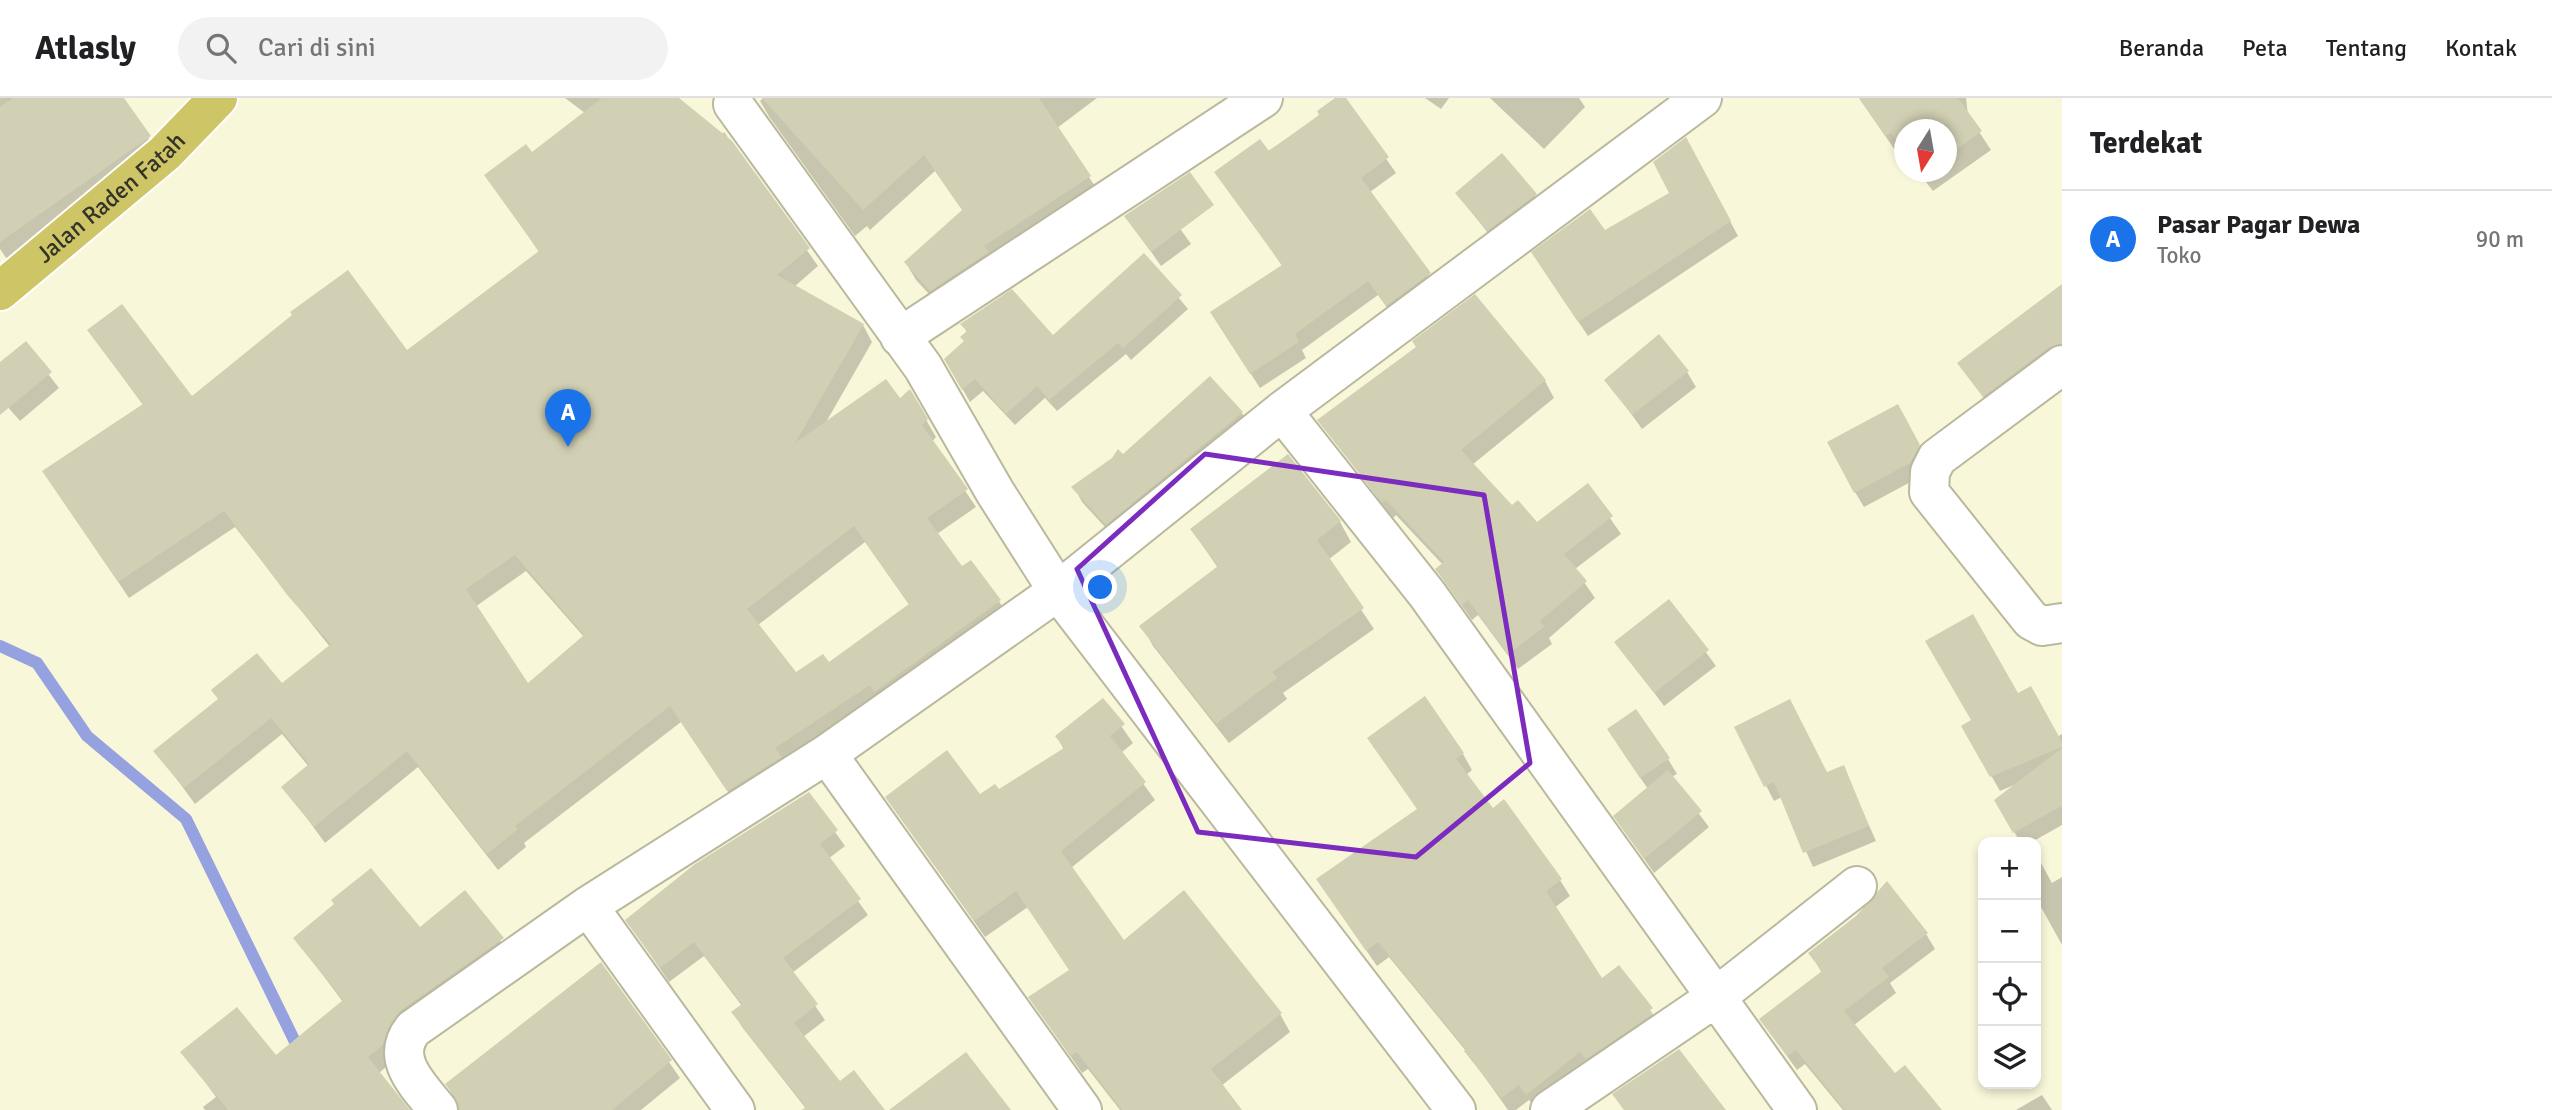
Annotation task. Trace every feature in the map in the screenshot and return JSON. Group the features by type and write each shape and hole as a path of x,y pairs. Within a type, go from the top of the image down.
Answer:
{"highway":[{"name":"Jalan Raden Fatah","path":"0,291 165,153 218,98"}],"street":[{"path":"900,337 1262,98"},
{"path":"438,1110 410,1074 402,1054 405,1039 413,1029 588,906 827,754 1058,591 1282,411 1702,98"},
{"path":"732,100 923,367 995,492 1058,591 1456,1110"},
{"path":"2062,365 1937,458 1928,483 1929,492 2031,620 2042,626 2062,623"},
{"path":"1282,411 1427,594 1797,1110"},
{"path":"827,754 1082,1110"},
{"path":"1550,1110 1716,998 1857,886"},
{"path":"588,906 735,1110"}],"highlighted area":[{"path":"1205,454 1484,495 1530,763 1416,857 1198,832 1077,569"}],"building":[{"path":"13,98 124,98 151,136 0,242 0,107"},
{"path":"602,98 679,98 732,141 810,248 777,275 864,324 795,443 886,379 900,398 910,389 928,419 922,425 968,489 927,518 962,566 971,560 1001,600 874,692 870,685 775,748 782,757 727,791 670,706 515,826 518,829 487,854 407,751 314,827 281,787 309,764 271,718 184,788 153,751 218,699 211,690 257,653 282,683 331,644 288,596 224,511 118,582 42,471 143,404 87,330 122,304 192,396 292,315 290,312 348,270 407,350 539,251 484,175 526,144 532,152","holes":["854,526 909,604 829,662 823,654 796,672 747,609","515,555 584,635 528,683 466,589"]},
{"path":"762,98 1039,98 1091,176 984,246 989,252 930,291 904,262 962,210 924,155 863,210"},
{"path":"1335,98 1346,98 1389,157 1361,178 1431,273 1386,306 1368,281 1295,334 1299,342 1250,374 1210,312 1282,265 1214,172 1260,139 1269,151 1319,115 1317,111"},
{"path":"1859,98 1958,98 1982,131 1957,149 1957,119 1894,119 1894,137 1891,133 1885,136"},
{"path":"1686,137 1731,221 1578,322 1531,252 1590,209 1605,230 1669,193 1653,162"},
{"path":"1502,153 1537,194 1487,231 1455,193"},
{"path":"1190,172 1214,205 1151,252 1124,216"},
{"path":"1144,253 1182,295 1123,348 1118,343 1049,400 1037,386 1006,414 975,379 962,390 944,359 964,341 960,337 967,331 960,324 1012,289 1053,335"},
{"path":"2062,284 2062,344 2049,347 1983,397 1957,363"},
{"path":"1475,294 1546,380 1461,450 1512,505 1518,500 1537,522 1588,483 1613,516 1564,554 1587,581 1540,621 1544,627 1508,654 1468,600 1462,605 1435,569 1444,562 1386,500 1382,502 1317,420 1416,347 1412,341"},
{"path":"1659,334 1689,371 1632,415 1604,380"},
{"path":"26,341 52,372 0,415 0,362"},
{"path":"1210,376 1243,412 1106,525 1071,487 1112,458 1118,449 1123,454"},
{"path":"1898,404 1920,445 1910,463 1854,493 1827,442"},
{"path":"1288,454 1341,521 1317,540 1364,608 1272,672 1277,678 1216,724 1139,626 1218,566 1190,529"},
{"path":"1669,599 1709,650 1654,693 1614,642"},
{"path":"1973,614 2018,693 2031,686 2062,742 2062,747 1990,777 1961,726 1971,720 1925,641"},
{"path":"1425,696 1464,753 1456,759 1493,808 1504,799 1562,879 1546,891 1602,978 1619,965 1653,1008 1650,1010 1653,1014 1586,1059 1580,1052 1526,1095 1519,1085 1501,1098 1464,1051 1466,1049 1378,942 1366,951 1316,879 1417,809 1367,738"},
{"path":"1103,698 1125,724 1110,736 1146,782 1061,851 1124,940 1184,890 1282,1013 1211,1069 1242,1110 1122,1110 1077,1052 1070,1056 1028,997 1069,970 1016,891 974,921 885,797 947,750 980,794 995,784 999,789 1064,748 1055,736"},
{"path":"1790,699 1827,772 1844,765 1869,826 1803,853 1774,782 1764,787 1734,727"},
{"path":"1636,709 1670,758 1640,778 1607,729"},
{"path":"2062,748 2062,806 2013,833 1994,800"},
{"path":"1668,770 1702,811 1644,859 1613,816"},
{"path":"809,792 838,830 820,844 861,899 783,958 818,1004 794,1023 840,1081 854,1070 885,1110 802,1110 806,1107 731,1012 742,1004 694,942 660,968 625,920 695,864"},
{"path":"371,868 420,927 465,890 504,938 400,1011 388,1029 383,1045 368,1057 410,1110 228,1110 180,1052 237,1007 276,1055 343,1000 293,938 334,904 331,900"},
{"path":"1887,881 1928,933 1882,968 1889,977 1844,1011 1895,1073 1905,1065 1942,1110 1845,1110 1796,1050 1787,1056 1759,1019 1822,971 1808,953 1856,916"},
{"path":"601,962 672,1060 612,1110 459,1110 455,1097 445,1084"},
{"path":"1679,1049 1726,1110 1624,1110 1612,1094"},
{"path":"966,1052 1011,1110 889,1110"}],"waterway":[{"path":"0,646 37,663 87,736 186,819 301,1054"}],"place":[{"name":"Pasar Pagar Dewa","path":"568,447"}]}
